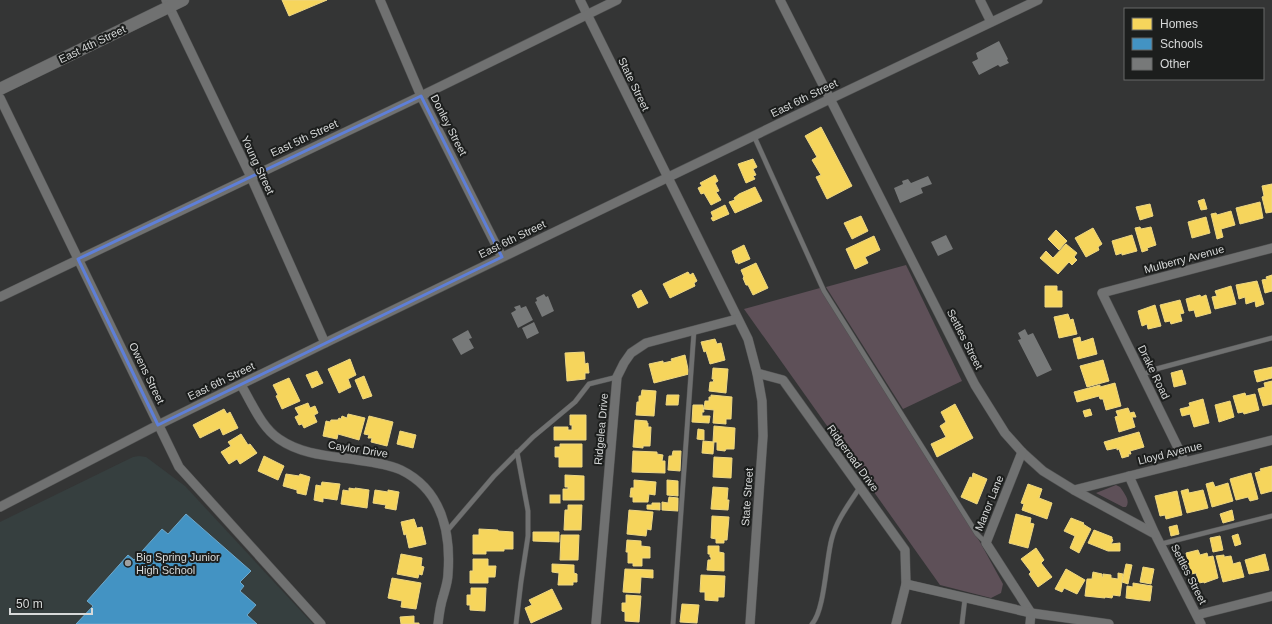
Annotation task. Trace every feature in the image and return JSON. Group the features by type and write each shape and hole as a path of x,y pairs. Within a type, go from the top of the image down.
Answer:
{"main road":[{"name":"East 4th Street","path":"0,89 167,3 184,0"}],"street":[{"name":"Donley Street","path":"380,0 421,96 502,257"},
{"name":"State Street","path":"580,0 667,178"},
{"name":"East 5th Street","path":"0,297 588,16 617,0"},
{"name":"Settles Street","path":"780,0 975,385 1005,433 1022,452 1043,471 1074,490 1155,534 1201,624"},
{"path":"980,0 991,22"},
{"name":"East 6th Street","path":"0,507 158,425 325,343 1038,0"},
{"name":"Young Street","path":"167,3 251,177 325,343"},
{"name":"Owens Street","path":"0,98 179,467 321,624"},
{"path":"667,178 748,340 758,373"},
{"name":"Mulberry Avenue","path":"1102,293 1272,248"},
{"name":"Drake Road","path":"1102,293 1185,462"},
{"name":"Ridgelea Drive","path":"596,624 618,377 624,363 631,353 646,343 737,319"},
{"name":"State Street","path":"750,624 763,436 762,401 758,373"},
{"name":"Ridgeroad Drive","path":"758,373 783,380 905,550 906,584 896,624"},
{"name":"Caylor Drive","path":"242,385 263,423 278,439 316,455 379,463 401,470 416,480 428,492 438,506 445,524 448,544 448,575 438,624"},
{"name":"Lloyd Avenue","path":"1074,490 1272,440"},
{"name":"Manor Lane","path":"1022,452 986,543 1031,613"},
{"path":"1129,476 1155,534"},
{"path":"906,584 1031,613 1109,624"},
{"path":"1197,615 1272,596"},
{"path":"1030,624 1031,613"}],"lane":[{"path":"754,136 824,291 977,534 986,543"},
{"path":"673,624 694,331"},
{"path":"1142,375 1156,369 1272,338"},
{"path":"446,532 494,476 517,452 574,402 589,384 618,377"},
{"path":"516,624 528,536 528,511 517,452"},
{"path":"812,624 816,620 821,599 831,539 835,527 860,487"},
{"path":"1161,544 1272,516"},
{"path":"962,624 965,598"}],"highlighted area":[{"path":"421,96 502,257 158,425 78,259"}],"shaded area":[{"path":"906,265 962,381 903,409 826,287"},
{"path":"820,288 980,542 1003,584 1001,593 991,598 940,585 744,309"},
{"name":"Big Spring Junior High School","path":"133,457 146,457 185,486 313,624 0,624 0,522"},
{"path":"1116,485 1120,487 1126,497 1128,502 1126,507 1123,507 1096,493"}],"building: Homes":[{"path":"282,0 327,0 289,16"},
{"path":"821,127 852,186 827,199 816,177 821,175 812,160 817,157 805,136"},
{"path":"753,159 757,167 753,169 756,175 753,176 755,179 746,183 738,164"},
{"path":"715,175 718,181 715,183 719,191 716,192 721,200 711,205 704,193 701,194 698,188 702,186 700,183"},
{"path":"1272,184 1272,212 1266,213 1262,197 1264,196 1262,186"},
{"path":"755,187 762,201 735,213 729,202 735,200 734,198 739,194"},
{"path":"1204,199 1207,209 1201,210 1198,201"},
{"path":"1260,202 1263,218 1240,224 1236,208"},
{"path":"1150,204 1153,216 1140,220 1136,207"},
{"path":"725,205 729,214 713,221 711,218 713,217 711,212"},
{"path":"1231,211 1235,225 1221,229 1223,237 1217,239 1211,214 1216,213 1217,215"},
{"path":"861,216 868,231 852,239 844,223"},
{"path":"1206,217 1210,233 1192,238 1188,222"},
{"path":"1140,227 1141,229 1151,227 1156,245 1147,248 1148,250 1142,252 1135,228"},
{"path":"1093,228 1102,244 1098,247 1099,250 1086,257 1075,238"},
{"path":"1056,230 1067,241 1059,250 1048,239"},
{"path":"1132,235 1137,251 1116,255 1112,241"},
{"path":"874,236 880,250 865,257 868,263 855,269 846,249"},
{"path":"1066,244 1077,253 1074,257 1077,260 1072,265 1069,262 1058,274 1040,258 1046,251 1053,258"},
{"path":"744,245 750,259 738,264 738,262 736,263 732,251"},
{"path":"756,263 768,288 753,295 748,285 746,285 741,270"},
{"path":"688,272 690,275 693,273 697,281 694,283 695,286 670,298 663,284"},
{"path":"1272,275 1272,291 1265,293 1262,280 1267,279 1266,277"},
{"path":"1257,281 1264,304 1256,307 1255,301 1246,304 1245,297 1239,299 1236,285"},
{"path":"1045,286 1057,286 1057,291 1062,291 1062,307 1045,307"},
{"path":"1231,286 1236,304 1215,309 1212,297 1217,296 1215,291"},
{"path":"641,290 648,303 638,308 632,295"},
{"path":"1200,295 1201,297 1206,295 1211,313 1196,317 1194,310 1189,311 1186,299"},
{"path":"1180,300 1184,313 1180,314 1182,321 1171,324 1170,321 1165,322 1160,305"},
{"path":"1155,305 1161,326 1148,329 1147,324 1142,326 1138,311"},
{"path":"1068,314 1070,320 1073,319 1077,334 1059,338 1054,317"},
{"path":"1080,337 1081,342 1093,338 1097,354 1078,359 1073,339"},
{"path":"715,339 717,344 721,343 725,360 710,364 706,351 704,352 701,342"},
{"path":"584,352 585,364 588,363 589,373 585,373 585,379 567,381 565,353"},
{"path":"685,355 689,374 654,383 649,364 672,361 671,359"},
{"path":"350,359 356,375 348,379 351,387 339,393 328,369"},
{"path":"1103,360 1109,381 1087,387 1080,366"},
{"path":"1272,367 1272,378 1257,382 1254,371"},
{"path":"713,368 728,369 726,393 709,391 710,382 713,382 714,379 712,379"},
{"path":"1182,370 1186,384 1174,387 1171,373"},
{"path":"317,371 323,383 312,388 306,375"},
{"path":"364,376 372,396 363,399 355,380"},
{"path":"289,378 300,401 282,409 273,385"},
{"path":"1272,381 1272,404 1263,406 1258,389 1265,387 1264,383"},
{"path":"1115,383 1121,406 1106,410 1103,399 1100,399 1099,396 1077,402 1074,392 1100,385 1100,387"},
{"path":"642,390 656,391 654,416 636,415 637,402 639,402 639,396 641,396"},
{"path":"1245,393 1246,396 1255,394 1259,410 1244,414 1243,412 1238,413 1233,396"},
{"path":"667,395 679,395 678,405 666,405"},
{"path":"711,395 732,397 731,419 726,419 726,424 713,423 714,410 704,409 705,401 709,401 709,397 711,397"},
{"path":"1203,399 1209,423 1194,427 1190,414 1182,416 1180,409 1190,406 1189,403"},
{"path":"1230,401 1234,417 1219,422 1215,405"},
{"path":"308,403 310,408 315,406 318,413 314,415 317,422 304,428 302,424 299,425 295,417 299,415 295,408"},
{"path":"955,404 973,438 937,457 931,444 946,437 940,426 946,422 941,412"},
{"path":"693,405 703,405 704,412 702,412 702,416 710,416 709,423 692,422"},
{"path":"1128,408 1130,413 1134,412 1136,417 1132,417 1135,427 1119,432 1115,417 1118,416 1116,411"},
{"path":"224,409 227,414 230,412 238,428 223,435 220,428 200,438 193,425"},
{"path":"1090,409 1092,415 1085,417 1083,411"},
{"path":"348,414 365,418 359,440 338,434 337,439 323,436 326,421 330,422 331,420 338,420 339,418 341,419 342,416 347,418"},
{"path":"570,415 586,415 586,440 554,440 554,427 568,427 568,430 572,430 572,425 570,425"},
{"path":"369,416 393,422 387,446 371,442 372,438 368,438 369,435 364,434"},
{"path":"635,420 647,421 648,427 651,427 650,446 643,446 643,448 633,447"},
{"path":"714,426 735,428 734,449 726,449 725,451 717,450 717,442 713,442"},
{"path":"698,429 704,430 704,440 697,439"},
{"path":"400,431 416,435 413,448 397,444"},
{"path":"1139,432 1144,447 1130,451 1131,454 1128,454 1129,456 1122,458 1119,449 1117,450 1117,448 1107,450 1104,442"},
{"path":"241,434 248,445 250,444 257,453 240,464 237,459 229,464 221,452 231,446 228,442"},
{"path":"703,441 714,442 713,454 702,453"},
{"path":"560,444 582,444 582,467 559,467 559,457 555,457 555,447 560,447"},
{"path":"633,451 657,452 657,454 663,455 662,461 665,461 665,473 632,472"},
{"path":"673,451 681,451 680,471 668,470 669,456 672,456"},
{"path":"264,456 284,466 278,480 258,471"},
{"path":"714,457 732,458 731,478 713,477"},
{"path":"1272,466 1272,491 1261,494 1255,473 1261,471 1260,469"},
{"path":"973,473 987,479 977,504 961,497 970,477 972,478"},
{"path":"1251,473 1258,499 1250,501 1248,497 1236,500 1230,479"},
{"path":"286,474 299,476 300,474 310,477 306,495 297,493 297,490 283,486"},
{"path":"565,475 584,476 584,500 563,500 563,489 568,489 568,487 565,487"},
{"path":"634,480 656,482 655,495 649,494 648,502 633,502 633,497 630,497 631,488 634,488"},
{"path":"667,480 678,481 678,496 667,495"},
{"path":"322,482 340,484 337,500 323,498 323,502 314,500 316,485 321,486"},
{"path":"1213,482 1215,487 1228,483 1233,501 1212,507 1206,484"},
{"path":"1028,484 1042,489 1039,498 1052,503 1047,519 1022,510 1024,504 1021,503"},
{"path":"713,487 728,488 728,510 711,509"},
{"path":"349,488 369,490 367,508 341,504 343,490 349,491"},
{"path":"1188,489 1189,493 1203,490 1208,508 1187,513 1181,491"},
{"path":"375,490 399,492 396,510 385,508 386,505 373,503"},
{"path":"1177,491 1182,515 1166,519 1165,515 1160,516 1155,496"},
{"path":"550,495 560,495 560,503 550,503"},
{"path":"669,497 678,498 678,511 662,510 662,502 668,503"},
{"path":"652,503 660,503 660,510 647,509 647,505 652,505"},
{"path":"568,505 582,505 581,530 564,530 565,510 568,510"},
{"path":"629,510 653,512 651,530 647,529 646,536 627,534"},
{"path":"1232,510 1234,520 1223,523 1220,514"},
{"path":"1016,514 1031,518 1030,523 1034,524 1028,548 1009,543"},
{"path":"712,516 729,517 727,540 724,540 724,543 716,543 716,539 711,538"},
{"path":"1071,518 1084,523 1083,524 1091,529 1079,553 1070,548 1075,536 1064,531"},
{"path":"414,519 417,528 422,527 426,544 409,548 406,534 404,535 401,522"},
{"path":"1177,525 1179,534 1171,536 1169,527"},
{"path":"479,529 513,532 513,549 504,549 504,551 486,551 486,554 473,554 473,535 479,535"},
{"path":"1094,530 1112,537 1113,540 1111,544 1120,543 1120,551 1108,551 1088,543"},
{"path":"533,532 559,532 559,542 533,541"},
{"path":"1238,534 1241,544 1235,546 1232,536"},
{"path":"561,535 579,535 578,560 560,560"},
{"path":"1220,536 1223,550 1213,552 1210,538"},
{"path":"627,540 641,541 641,546 650,547 650,558 642,558 642,566 633,566 633,563 628,563 628,552 626,552"},
{"path":"708,546 719,546 719,552 724,553 724,571 707,570 708,560 711,560 710,554 708,554"},
{"path":"1036,548 1044,560 1041,563 1052,577 1038,587 1029,574 1031,572 1021,559"},
{"path":"1198,550 1200,555 1207,553 1208,557 1213,556 1218,578 1204,583 1199,583 1196,573 1191,574 1186,553"},
{"path":"401,554 422,558 421,566 424,567 422,575 419,574 418,578 397,574"},
{"path":"1265,554 1269,570 1249,574 1245,560"},
{"path":"1224,555 1224,557 1231,556 1233,564 1240,562 1244,577 1223,582 1216,556"},
{"path":"473,559 488,559 488,566 496,566 495,577 488,577 488,583 470,583 470,571 473,571"},
{"path":"552,564 574,565 574,573 577,574 577,582 573,582 573,585 558,585 559,573 552,572"},
{"path":"1126,564 1132,565 1128,584 1122,582"},
{"path":"1143,567 1154,569 1151,584 1140,582"},
{"path":"625,569 653,570 653,578 641,577 640,593 623,592"},
{"path":"1066,569 1085,580 1077,594 1064,588 1062,592 1055,589"},
{"path":"1093,572 1102,574 1102,577 1103,574 1111,575 1111,578 1118,579 1118,573 1123,574 1120,596 1113,595 1112,598 1105,598 1085,596 1087,579 1092,579"},
{"path":"701,575 725,576 724,597 718,597 718,601 705,600 705,592 700,592"},
{"path":"392,578 421,583 416,609 401,607 402,601 388,598"},
{"path":"1133,583 1152,586 1150,601 1126,598 1127,586 1133,587"},
{"path":"471,588 486,588 485,611 470,610 470,605 467,605 467,595 471,595"},
{"path":"552,589 562,609 531,623 525,608 532,605 529,600"},
{"path":"626,595 641,596 639,622 625,621 625,612 622,611 622,603 626,603"},
{"path":"682,604 699,605 697,623 680,622"},
{"path":"414,616 414,623 419,624 401,624 400,617"}],"building: Schools":[{"path":"186,514 251,571 240,582 244,586 240,591 256,605 247,615 257,624 76,624 93,606 87,601 128,555 134,560 162,529 168,534"}],"building: Other":[{"path":"999,41 1009,63 1000,67 998,65 979,75 972,62 978,59 976,53"},
{"path":"928,176 932,184 921,188 923,193 900,203 894,188 903,184 902,181 908,179 911,183"},
{"path":"946,235 953,249 938,256 931,242"},
{"path":"544,294 546,297 548,296 554,311 542,317 535,302 537,301 536,298"},
{"path":"520,305 521,308 526,306 533,320 518,328 511,313 516,310 514,307"},
{"path":"534,322 539,333 527,339 522,328"},
{"path":"1025,329 1028,335 1033,333 1052,370 1037,377 1018,340 1021,339 1018,333"},
{"path":"468,330 472,338 469,339 474,348 461,355 452,339"}],"place":[{"name":"Big Spring Junior High School","path":"128,563"}]}
